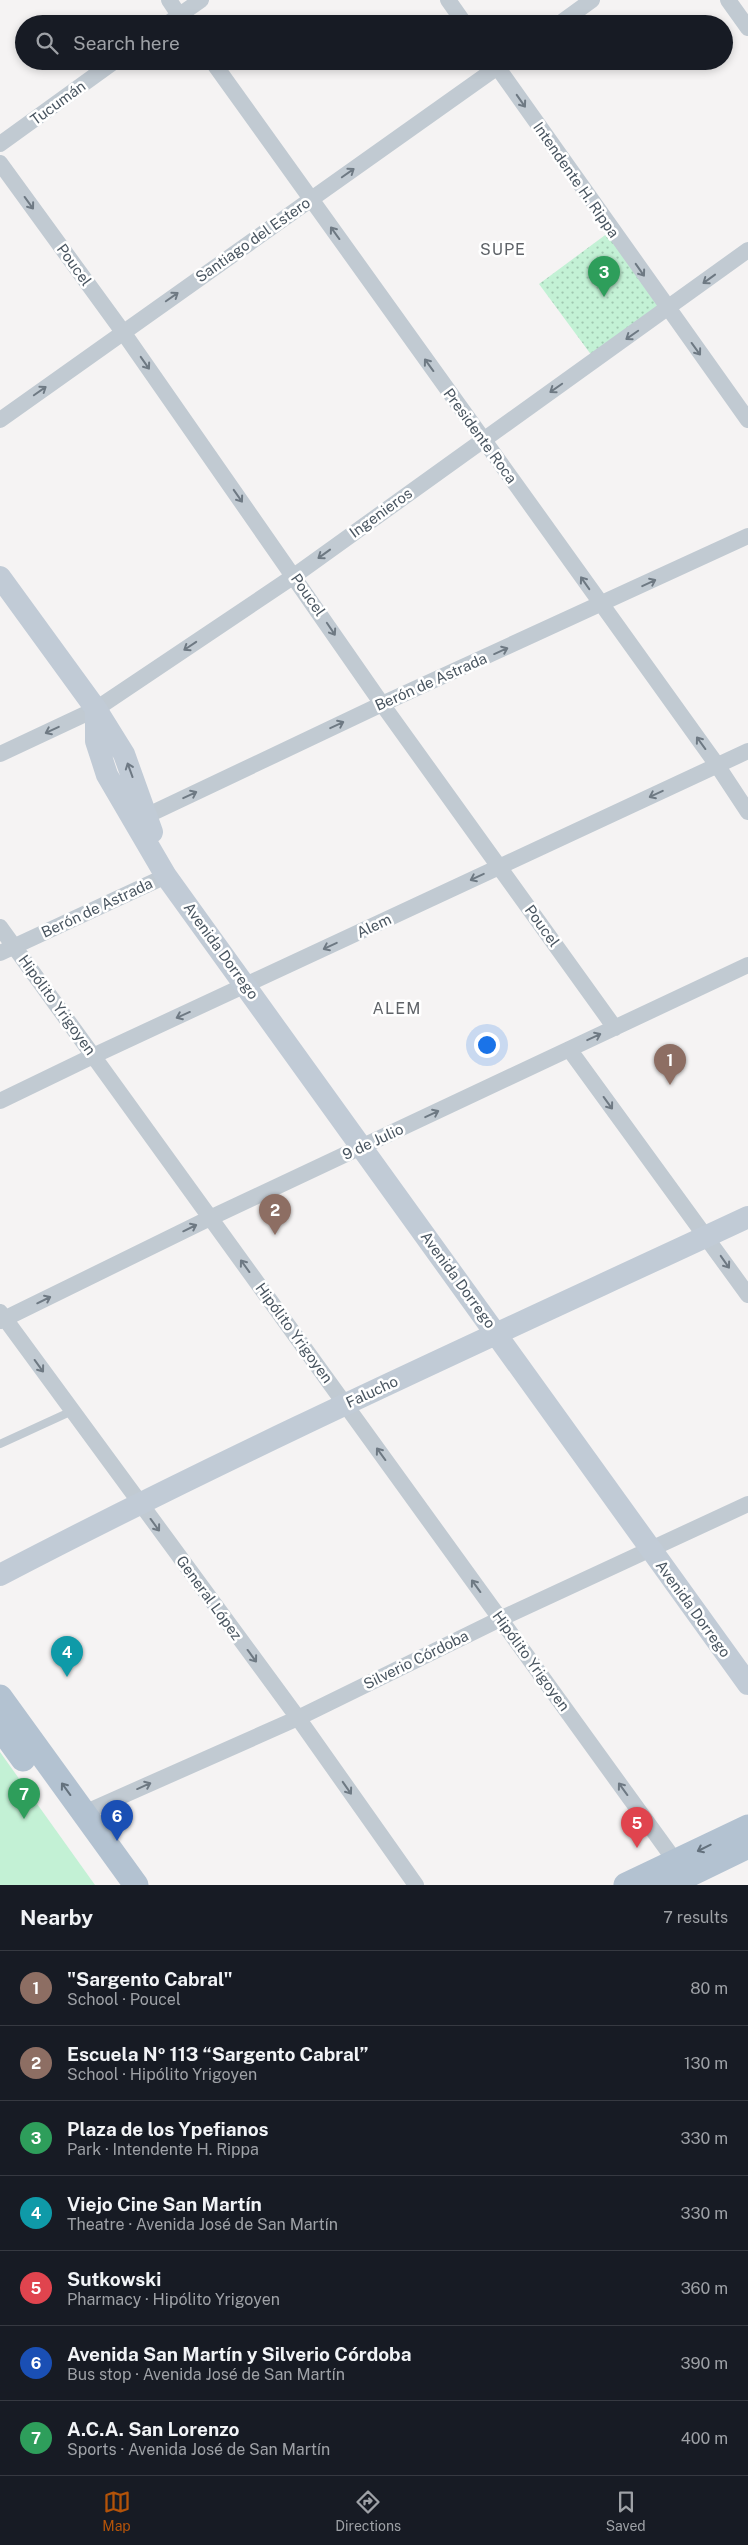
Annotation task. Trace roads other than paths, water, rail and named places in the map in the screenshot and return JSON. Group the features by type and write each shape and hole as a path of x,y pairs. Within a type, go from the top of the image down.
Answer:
{"main road":[{"name":"Avenida Dorrego","path":"0,577 96,709 124,754 166,876"},
{"name":"Avenida Dorrego","path":"96,709 96,741 107,775 166,876 497,1334 650,1551 748,1684"},
{"name":"Falucho","path":"0,1575 138,1502 748,1218"},
{"path":"0,1697 136,1885"},
{"path":"0,1727 114,1885"},
{"path":"680,1877 748,1827"},
{"path":"626,1885 680,1877 748,1846"}],"street":[{"path":"169,0 175,15"},
{"path":"184,15 201,0"},
{"path":"448,0 459,15"},
{"path":"571,15 592,0"},
{"path":"728,0 748,28"},
{"name":"Tucumán","path":"0,144 103,70"},
{"name":"Presidente Roca","path":"218,70 748,812"},
{"name":"Santiago del Estero","path":"0,420 488,70"},
{"name":"Intendente H. Rippa","path":"503,70 668,309 748,420"},
{"name":"Poucel","path":"0,163 123,332 382,704 614,1028"},
{"name":"Ingenieros","path":"0,754 96,709 294,576 748,250"},
{"name":"Berón de Astrada","path":"146,816 382,704 748,536"},
{"name":"Alem","path":"0,1101 748,751"},
{"path":"118,795 146,816"},
{"name":"Berón de Astrada","path":"7,950 166,876"},
{"name":"Hipólito Yrigoyen","path":"0,927 7,950 93,1056 500,1619 680,1877"},
{"name":"9 de Julio","path":"2,1318 748,964"},
{"path":"569,1049 748,1295"},
{"name":"General López","path":"2,1318 298,1718 416,1885"},
{"name":"Silverio Córdoba","path":"84,1813 298,1718 500,1619 748,1504"}],"lane":[{"path":"0,1444 72,1411"}],"place":[{"name":"Plaza de los Ypefianos","path":"604,297"},
{"name":"\"Sargento Cabral\"","path":"670,1085"},
{"name":"Escuela Nº 113 “Sargento Cabral”","path":"275,1235"},
{"name":"Viejo Cine San Martín","path":"67,1677"},
{"name":"A.C.A. San Lorenzo","path":"24,1819"},
{"name":"Avenida San Martín y Silverio Córdoba","path":"117,1841"},
{"name":"Sutkowski","path":"637,1848"}],"district":[{"name":"SUPE","path":"503,249"},
{"name":"ALEM","path":"397,1008"}]}
